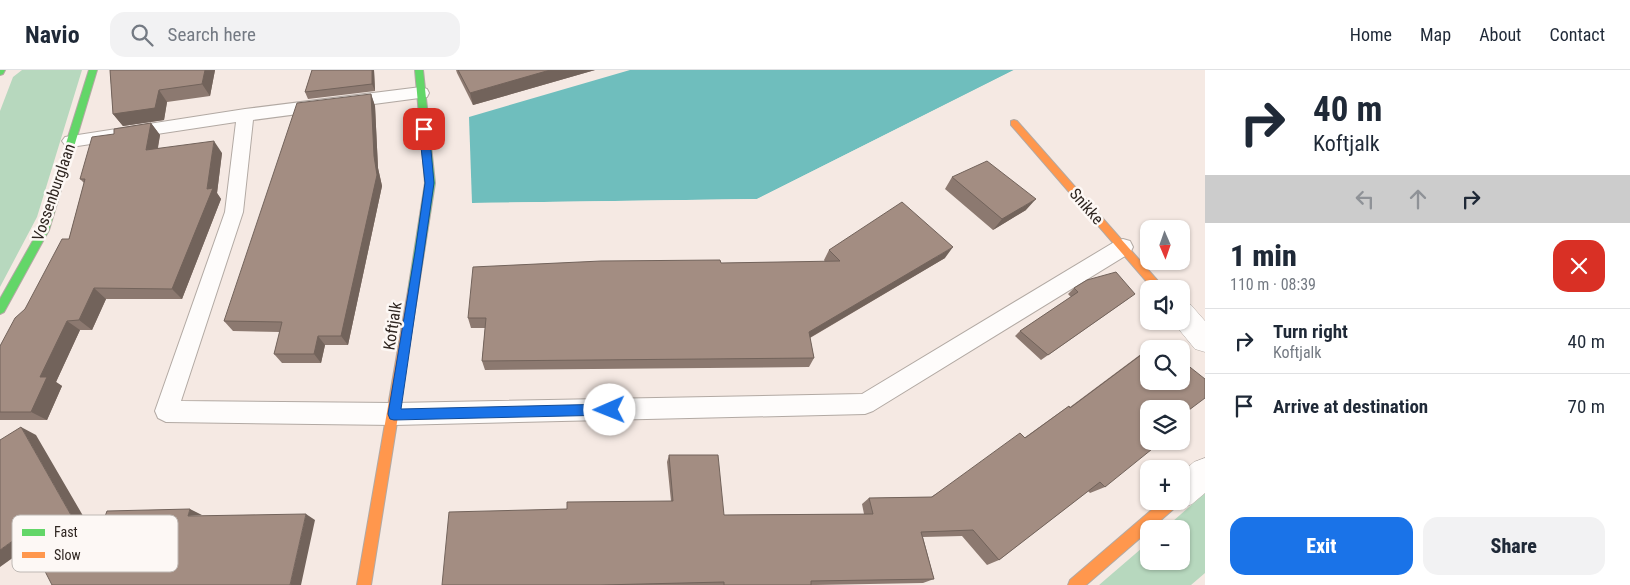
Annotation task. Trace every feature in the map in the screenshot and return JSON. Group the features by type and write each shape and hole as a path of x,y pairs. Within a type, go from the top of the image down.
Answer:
{"street":[{"name":"Vossenburglaan","path":"0,309 44,230 93,70"},
{"name":"Koftjalk","path":"364,585 394,414 430,183 419,70"},
{"name":"Snikke","path":"1014,124 1152,280"},
{"path":"1190,323 1205,340"},
{"path":"1190,486 1205,473"},
{"path":"1075,585 1162,510"}],"lane":[{"path":"71,141 245,115 420,93"},
{"path":"245,115 234,212 166,410 394,414 865,404 1123,247"}],"green space":[{"path":"22,70 82,70 37,217 0,287 0,111 13,77"},
{"path":"1205,493 1205,573 1191,585 1099,585 1140,550 1140,570 1190,570 1190,520 1174,520 1186,510 1190,510 1190,506"}],"water":[{"path":"630,70 1014,70 757,199 472,203 469,117"}],"pier":[{"path":"1014,70 1016,72 758,201 471,206 472,203 757,199"}],"building":[{"path":"110,70 205,70 202,84 159,90 155,108 113,114"},
{"path":"312,70 372,70 372,84 305,92"},
{"path":"458,70 550,70 470,93"},
{"path":"371,94 374,156 377,175 341,336 318,336 314,354 274,354 282,322 224,321 297,103"},
{"path":"151,123 146,150 214,141 207,189 213,188 172,289 94,288 79,320 67,321 40,377 47,377 31,412 0,412 0,346 15,318 25,309 62,239 69,239 85,179 80,179 92,137 114,134 114,129"},
{"path":"987,161 1036,199 1002,219 952,177"},
{"path":"902,202 953,247 809,332 814,358 482,361 486,318 468,318 473,267 601,261 720,260 721,263 840,261 829,250"},
{"path":"1116,272 1135,294 1048,355 1020,331 1078,292 1074,288 1087,280"},
{"path":"1140,356 1140,390 1190,390 1190,367 1205,379 1205,398 1190,409 1190,400 1140,400 1140,450 1151,450 1105,487 1100,482 999,560 973,530 921,532 934,579 811,581 811,585 724,585 724,582 601,585 442,585 449,512 567,509 567,502 673,501 669,455 718,455 724,515 873,514 869,498 932,497 1020,433 1025,438 1069,406 1070,408"},
{"path":"21,427 71,515 12,515 12,541 0,550 0,440"},
{"path":"190,509 188,516 306,514 290,585 52,585 45,572 178,572 178,515 106,515 107,511"}],"traffic: fast":[{"path":"0,309 44,230 93,70"},
{"path":"413,291 430,183 419,70"}],"traffic: slow":[{"path":"1014,123 1152,280"},
{"path":"364,585 413,291"},
{"path":"1075,585 1162,510"}],"route":[{"path":"424,129 430,183 394,414 610,410"}]}
